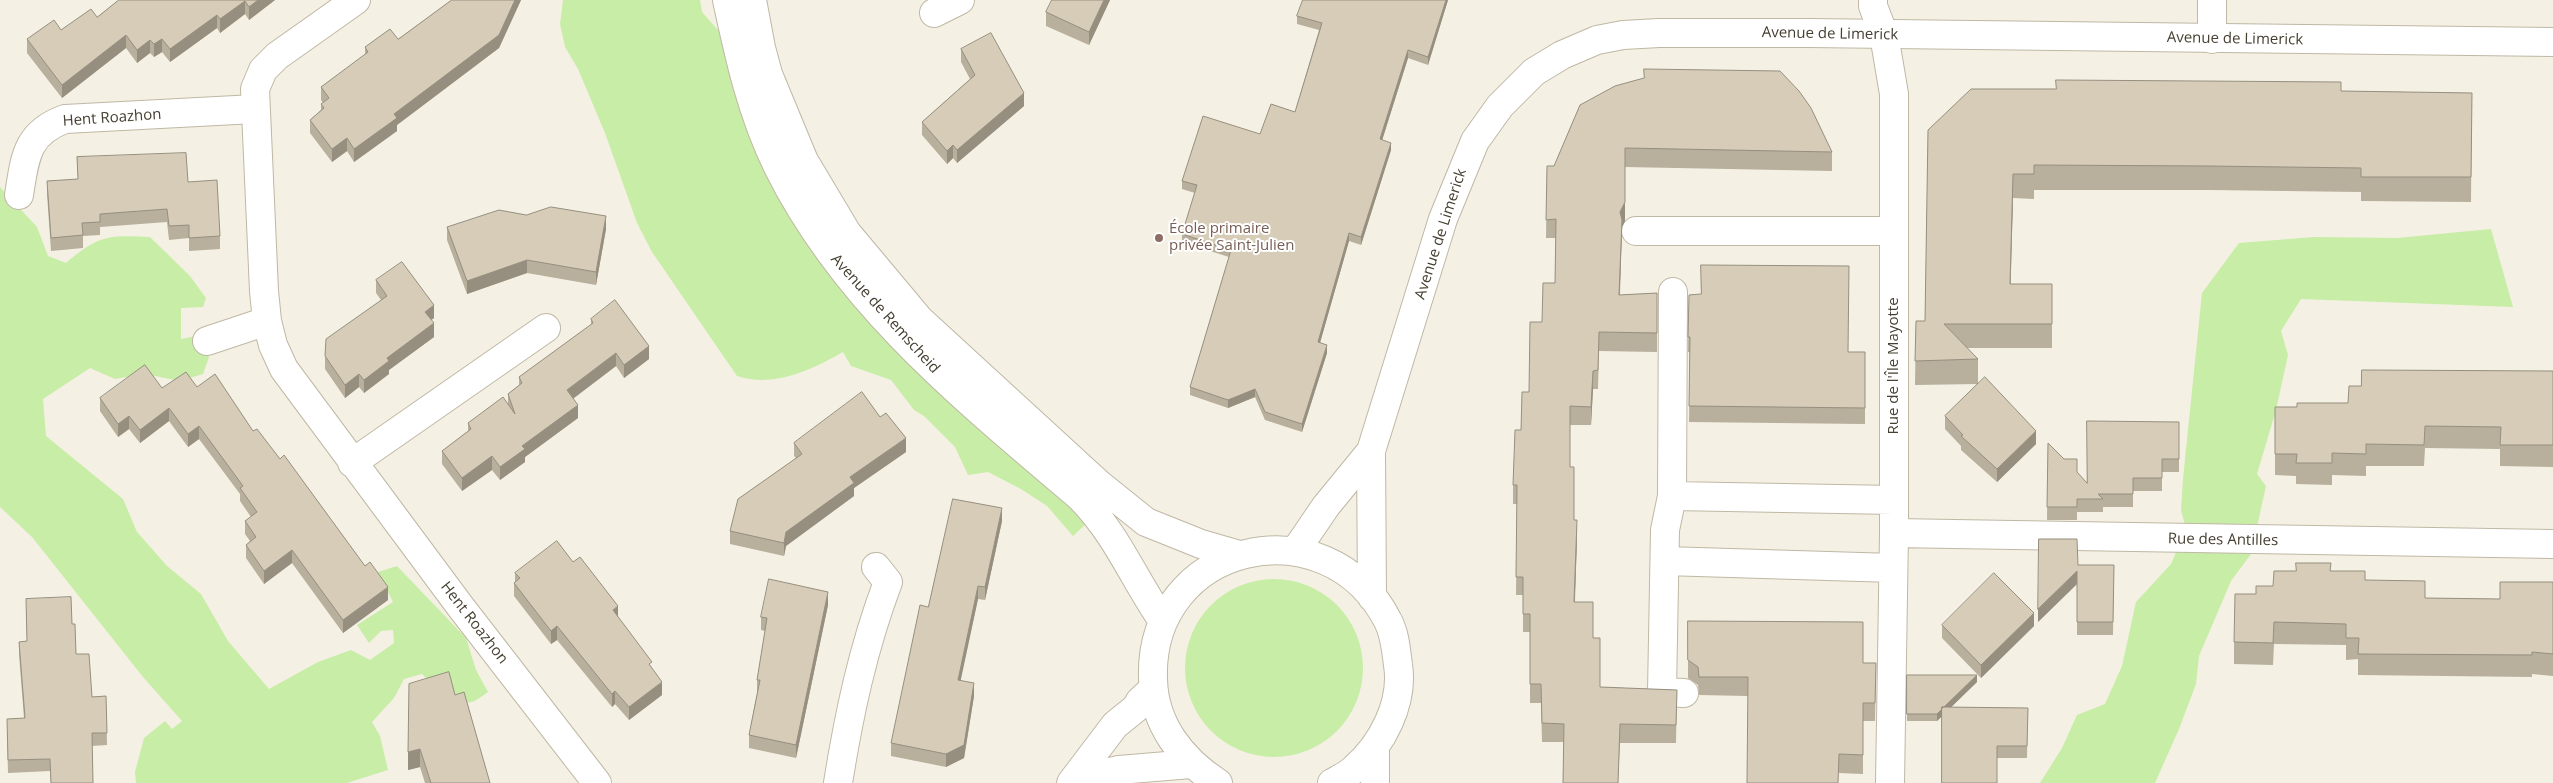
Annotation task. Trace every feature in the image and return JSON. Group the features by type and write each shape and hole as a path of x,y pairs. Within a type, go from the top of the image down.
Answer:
{"street":[{"name":"Hent Roazhon","path":"356,0 276,56 263,70 255,89 267,321 273,345 284,369 352,462 597,783"},
{"name":"Avenue de Remscheid","path":"728,0 742,67 770,147 787,184 825,248 866,298 913,350 974,408 1080,497 1096,513 1109,530 1136,574 1148,599 1163,621"},
{"name":"Avenue de Remscheid","path":"752,0 768,74 804,160 847,233 913,312 1100,485 1146,522 1201,544 1239,555"},
{"path":"934,13 960,0"},
{"name":"Rue de l'Île Mayotte","path":"1873,0 1873,6 1884,35 1894,94 1894,533 1890,783"},
{"path":"2212,0 2212,39"},
{"name":"Avenue de Limerick","path":"1372,597 1371,451 1444,219 1464,165 1475,142 1500,106 1534,72 1562,55 1597,40 1623,35 1789,33 2553,42"},
{"name":"Hent Roazhon","path":"19,195 24,161 29,145 51,124 65,119 255,110"},
{"path":"1636,230 1894,231"},
{"path":"1673,292 1672,496 1665,530 1662,692 1684,693"},
{"path":"207,341 267,321"},
{"path":"352,462 546,328"},
{"name":"Avenue de Limerick","path":"1296,550 1326,506 1371,451"},
{"path":"1672,496 1894,500"},
{"name":"Rue des Antilles","path":"1894,533 2553,544"},
{"path":"1218,783 1191,764 1166,732 1153,689 1152,659 1163,621 1176,597 1193,580 1216,564 1239,555 1269,549 1296,550 1336,565 1355,578 1372,597 1389,622 1400,673 1394,709 1375,747 1354,770 1332,783"},
{"path":"1665,561 1893,568"},
{"path":"838,783 853,693 876,615 888,582 876,566"},
{"path":"1073,781 1115,725 1136,708 1140,701 1153,689"},
{"path":"1375,747 1375,783"},
{"path":"1073,781 1111,771 1191,764"}],"green space":[{"path":"563,0 700,0 702,12 718,30 765,163 789,216 831,278 876,325 1088,522 1073,536 1047,506 1021,489 988,472 968,475 955,447 924,416 914,410 891,380 851,366 843,352 805,371 792,375 765,380 737,376 652,252 637,223 605,133 578,69 565,47 560,24"},
{"path":"0,187 37,227 48,256 66,263 87,247 105,239 124,236 150,237 190,276 206,298 203,307 181,308 181,339 196,336 209,357 203,374 180,381 145,374 115,379 90,368 43,399 46,436 123,499 137,532 167,566 201,594 228,641 269,689 318,662 351,650 370,660 394,643 393,630 381,631 369,643 357,625 393,602 378,572 397,566 466,638 476,670 488,692 471,702 464,703 444,694 422,674 404,679 394,698 372,722 380,736 388,770 347,783 136,783 135,772 144,738 165,721 172,729 182,721 143,677 32,537 0,507"},
{"path":"2491,229 2513,307 2301,299 2281,331 2288,355 2276,410 2257,474 2266,486 2251,554 2231,581 2199,656 2196,684 2179,729 2155,783 2040,783 2062,748 2077,715 2105,704 2122,666 2136,602 2171,564 2186,529 2181,510 2183,479 2202,293 2239,243 2314,237 2397,238"},
{"path":"1274,579 1308,586 1323,594 1337,605 1348,619 1356,634 1363,668 1356,702 1348,717 1337,731 1323,742 1308,750 1274,757 1240,750 1225,742 1211,731 1200,717 1192,702 1185,668 1192,634 1200,619 1211,605 1225,594 1240,586"}],"building":[{"path":"119,0 258,0 249,7 245,1 220,19 217,15 170,49 162,39 154,44 150,40 137,50 126,35 62,85 27,39 54,20 61,30 91,9 97,17"},
{"path":"452,0 515,0 499,35 394,114 397,118 354,149 347,138 332,149 310,120 324,108 321,104 329,98 321,87 368,52 365,47 390,29 398,39"},
{"path":"1052,0 1104,0 1089,32 1046,12"},
{"path":"1303,0 1446,0 1428,57 1408,50 1380,139 1391,143 1361,237 1349,233 1318,342 1327,345 1302,424 1265,412 1255,389 1228,400 1190,387 1231,250 1182,234 1197,185 1182,181 1203,116 1260,134 1271,104 1295,112 1322,23 1297,16"},
{"path":"991,33 1024,93 957,150 953,145 947,151 922,122 975,75 961,49"},
{"path":"1644,69 1780,71 1799,91 1811,108 1832,152 1625,148 1625,202 1620,212 1622,220 1619,295 1657,293 1657,333 1599,332 1598,370 1593,371 1591,407 1570,406 1570,467 1574,467 1574,520 1577,520 1574,602 1593,602 1593,638 1600,638 1600,687 1677,690 1676,725 1620,724 1618,783 1563,783 1564,724 1542,723 1541,684 1530,684 1530,614 1523,614 1523,577 1516,577 1517,485 1513,485 1515,430 1521,430 1522,392 1529,392 1530,322 1542,322 1543,283 1555,283 1556,219 1546,220 1547,166 1554,166 1580,105 1615,86 1644,78"},
{"path":"2056,80 2341,82 2341,91 2472,93 2471,177 2361,177 2361,168 2034,165 2034,174 2013,174 2010,284 2052,284 2052,324 1944,324 1978,359 1915,361 1916,321 1925,321 1928,130 1971,89 2056,89"},
{"path":"186,153 188,182 217,180 220,236 189,238 189,225 169,226 167,209 100,214 100,222 82,223 83,235 51,238 47,181 78,179 77,157"},
{"path":"551,207 606,216 596,272 527,260 467,281 447,227 499,210 526,215"},
{"path":"402,262 434,305 425,312 434,323 387,358 389,361 364,380 359,374 345,385 325,356 326,339 387,296 376,280"},
{"path":"1701,265 1849,266 1848,352 1865,352 1865,408 1689,406 1689,295 1701,294"},
{"path":"615,300 649,346 624,365 616,353 567,390 578,405 522,446 525,449 500,467 492,456 462,478 442,451 471,429 468,423 503,397 515,414 508,394 522,383 519,377 593,323 591,319"},
{"path":"145,365 162,388 186,372 197,387 215,374 253,431 257,429 280,459 284,455 365,566 370,562 388,587 343,620 292,550 264,571 246,545 256,537 245,521 257,512 240,488 243,486 199,426 188,434 169,408 140,430 129,416 118,424 100,398"},
{"path":"2362,370 2553,371 2553,445 2500,445 2501,427 2425,426 2424,445 2366,444 2366,454 2332,453 2332,463 2296,463 2297,454 2275,454 2275,407 2297,407 2297,403 2348,403 2349,386 2361,386"},
{"path":"1985,377 2036,431 1997,469 1961,436 1963,435 1945,416"},
{"path":"862,392 880,417 886,413 906,438 850,477 854,483 786,532 784,543 730,531 738,499 802,454 794,443"},
{"path":"2087,421 2179,422 2179,459 2162,459 2162,478 2133,478 2133,494 2098,494 2103,499 2077,499 2077,507 2047,507 2048,443 2064,459 2077,459 2077,472 2087,483"},
{"path":"953,499 1002,508 985,587 978,586 958,680 974,683 964,745 946,754 891,743 920,605 928,607"},
{"path":"2039,539 2077,539 2078,565 2114,565 2113,622 2077,622 2077,571 2038,609"},
{"path":"557,541 573,562 580,557 618,606 613,610 652,662 649,664 662,682 629,707 615,691 612,694 557,626 551,631 514,583 520,578 515,573"},
{"path":"2296,563 2331,563 2330,571 2365,571 2365,580 2425,581 2425,598 2500,599 2500,582 2553,582 2553,654 2532,652 2532,655 2358,654 2359,638 2346,638 2346,624 2274,622 2273,643 2234,642 2235,594 2256,594 2256,586 2273,586 2274,571 2296,571"},
{"path":"1994,573 2034,613 1981,665 1942,625"},
{"path":"769,579 828,592 796,745 749,735 760,680 757,680 767,618 761,617"},
{"path":"71,597 72,624 75,624 76,654 89,654 92,697 106,696 107,733 92,733 93,783 51,783 50,759 8,760 7,719 25,718 19,642 27,641 26,599"},
{"path":"1688,621 1863,622 1863,663 1876,663 1875,703 1863,703 1863,755 1839,754 1838,783 1747,783 1748,677 1699,677 1698,667 1688,660"},
{"path":"449,672 455,695 464,692 490,783 431,783 420,749 408,752 409,684"},
{"path":"1907,675 1977,675 1942,707 1937,714 1907,714"},
{"path":"1942,707 2028,708 2027,746 1997,746 1997,783 1942,783"}],"place":[{"name":"École primaire privée Saint-Julien","path":"1159,238"}]}
